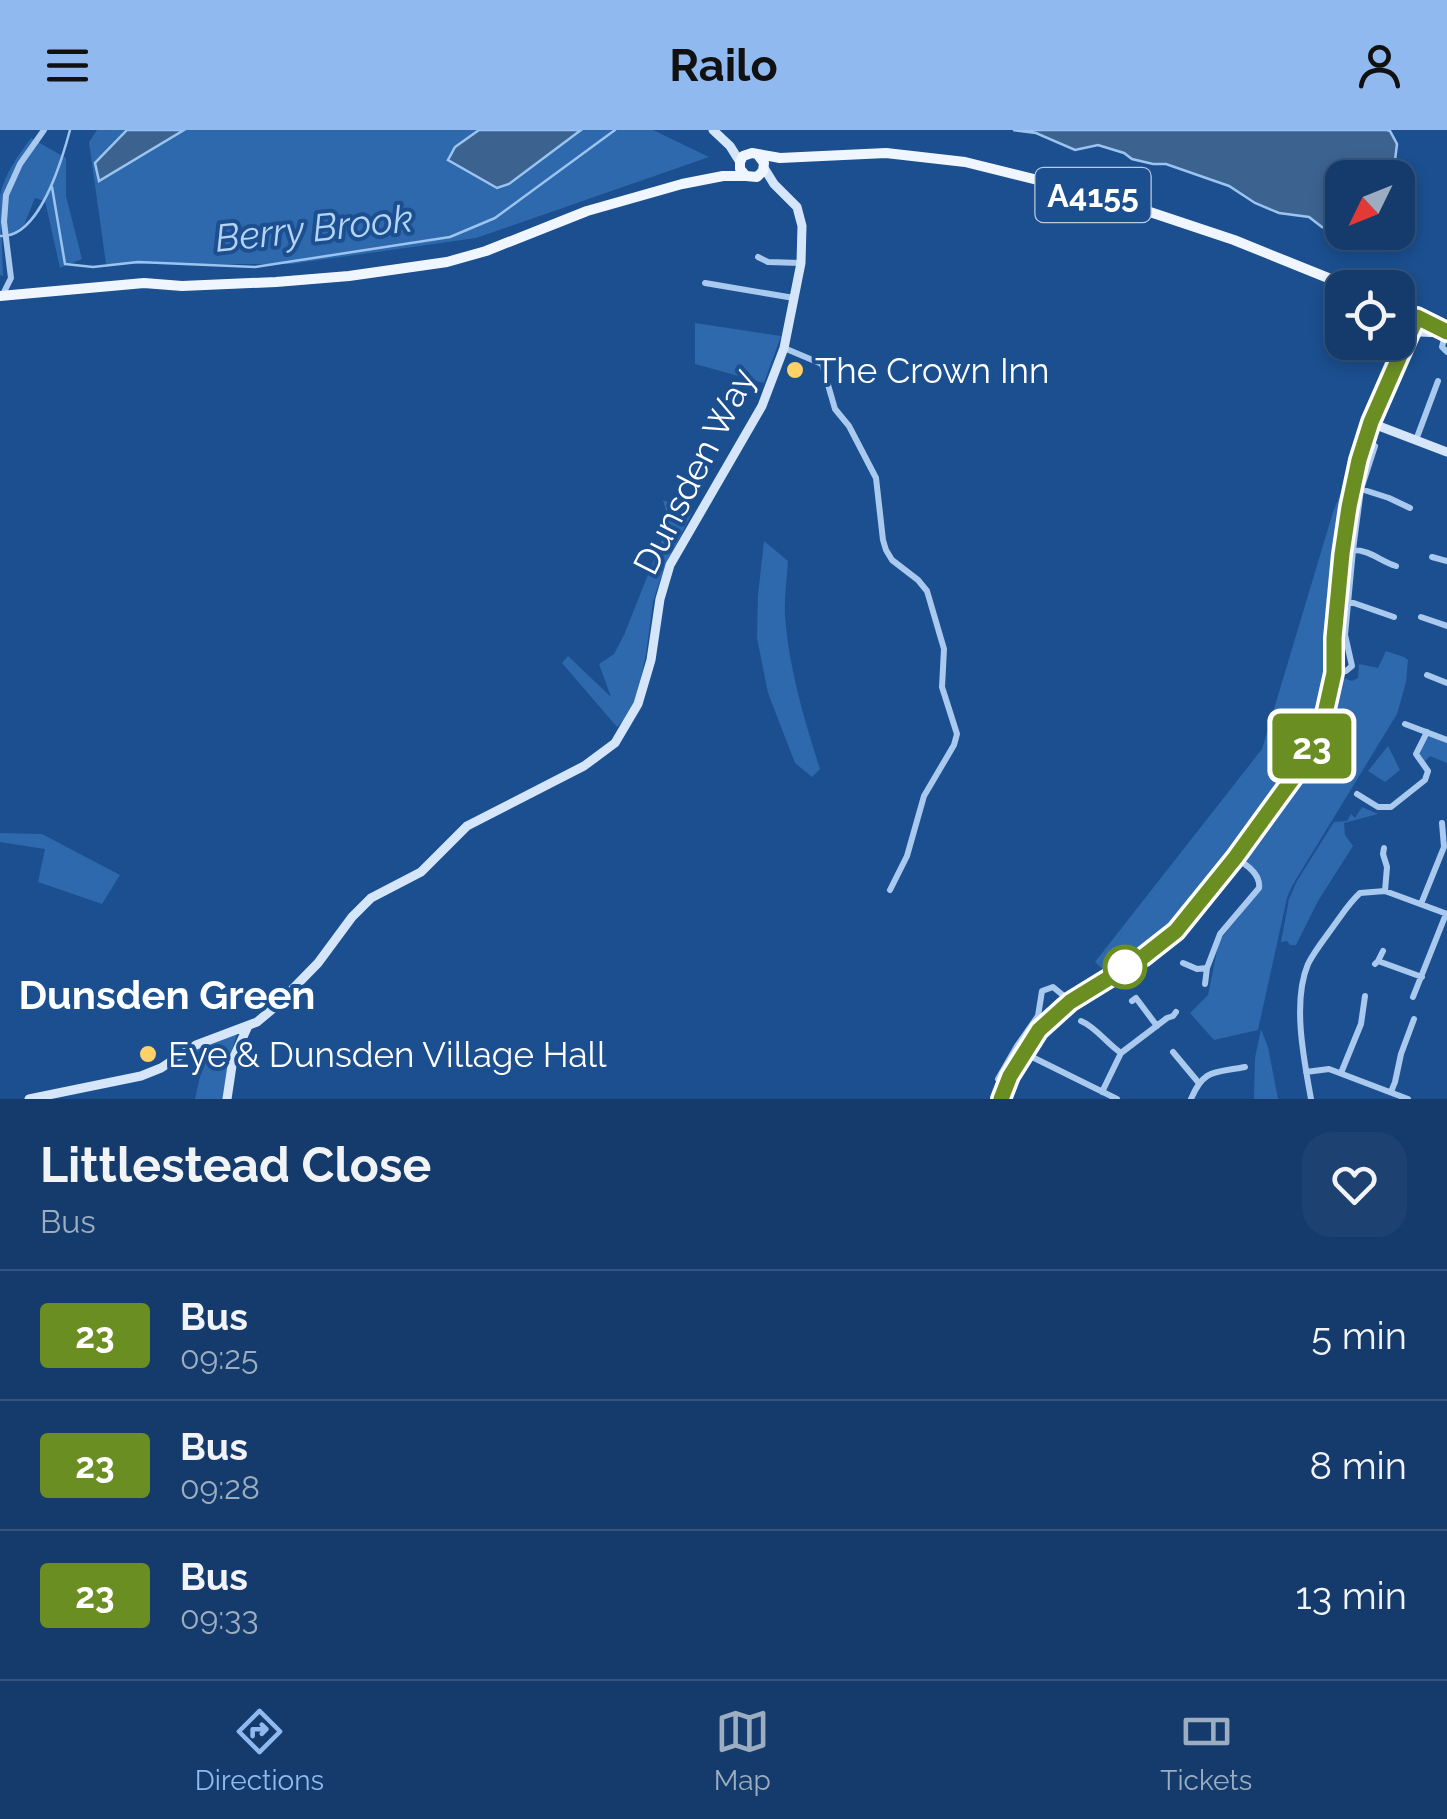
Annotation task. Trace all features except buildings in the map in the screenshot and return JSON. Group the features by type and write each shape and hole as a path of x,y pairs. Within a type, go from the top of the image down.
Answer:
{"main road":[{"name":"A4155","path":"747,158 886,154 935,158 1021,175 1234,240 1325,277"},
{"path":"747,158 742,172 750,177"},
{"path":"1,295 144,282 182,286 276,282 447,262 486,252 587,211 682,184 723,176 760,175 763,160 747,158 723,176"},
{"name":"A4155","path":"764,167 780,158"},
{"path":"1417,317 1446,331"}],"street":[{"path":"22,292 10,278 5,211 9,185 44,130"},
{"path":"713,130 747,158"},
{"name":"Dunsden Way","path":"28,1099 141,1076 196,1045 248,1026 271,1011 318,963 371,898 421,872 467,826 584,766 615,743 638,704 652,660 660,599 670,565 762,406 784,348 801,263 801,217 794,202 774,184 764,167"},
{"path":"750,177 774,184"},
{"path":"758,257 768,262 801,263"},
{"path":"1,295 10,278"},
{"path":"705,282 794,298"},
{"path":"1415,322 1417,317"},
{"path":"1415,333 1446,331"},
{"path":"1446,331 1442,343 1447,352"},
{"path":"784,348 822,364 835,409 849,426 876,478 886,550 926,591 944,649 942,687 957,734 924,796 907,856 890,890"},
{"path":"1001,1099 1039,1030 1070,1002 1160,946 1186,921 1304,763 1324,718 1334,673 1334,638 1349,507 1359,460 1398,360"},
{"path":"1416,440 1438,381"},
{"path":"1371,422 1447,452"},
{"path":"1334,673 1346,672 1352,666 1345,635 1352,550 1361,489 1375,446"},
{"path":"1361,489 1410,508"},
{"path":"1352,550 1372,554 1396,566"},
{"path":"1432,557 1447,561"},
{"path":"1348,601 1394,616"},
{"path":"1421,617 1447,626"},
{"path":"1426,675 1447,683"},
{"path":"1405,724 1447,740"},
{"path":"1357,794 1378,807 1391,807 1425,780 1428,772 1416,754 1426,732"},
{"path":"1421,904 1444,847 1442,823"},
{"path":"1384,848 1385,892"},
{"path":"1205,984 1206,968 1220,934 1259,888 1256,875 1235,858"},
{"path":"1311,1099 1300,1018 1308,965 1356,895 1385,892 1446,914 1413,997"},
{"path":"1383,951 1377,962 1422,976"},
{"path":"1183,963 1206,968"},
{"path":"999,1076 1038,1016 1042,991 1054,987 1070,1002"},
{"path":"1341,1073 1360,1024 1364,996"},
{"path":"1135,999 1157,1026"},
{"path":"1023,1053 1109,1096 1121,1053 1176,1012"},
{"path":"1391,1092 1414,1019"},
{"path":"1081,1021 1090,1024 1121,1053"},
{"path":"227,1099 234,1059 248,1026"},
{"path":"1177,1054 1198,1082"},
{"path":"1191,1099 1198,1082 1206,1075 1242,1066"},
{"path":"1306,1072 1329,1069 1408,1099"}],"shaded area":[{"path":"97,130 653,130 709,157 476,238 291,264 106,264 89,142"},
{"path":"127,130 184,130 99,181 95,163"},
{"path":"479,130 581,130 509,184 497,188 448,160 455,147"},
{"path":"1013,130 1387,130 1397,144 1395,160 1325,160 1325,228 1309,217 1279,213 1229,186 1166,164 1132,159 1098,145 1075,150 1036,133"},
{"path":"31,138 66,158 66,196 82,259 60,268 45,201 35,198 24,225 9,235 1,221 3,276 0,195 9,172"},
{"path":"695,323 781,336 764,383 695,364"},
{"path":"1347,478 1337,546 1331,657 1316,726 1287,781 1174,927 1136,957 1107,973 1095,962 1262,749 1333,512"},
{"path":"663,500 692,513 664,568 653,602 634,710 617,727 562,663 568,656 611,697 599,664 614,654 624,635 669,522"},
{"path":"764,541 788,561 787,636 798,694 820,769 812,777 795,763 768,693 757,638"},
{"path":"1386,651 1408,660 1397,714 1292,886 1258,1030 1214,1040 1190,1013 1208,995 1219,941 1261,889 1259,874 1243,858 1244,851 1298,782 1330,723 1338,676 1352,681 1358,678 1359,664 1378,668"},
{"path":"1431,734 1447,740 1447,763 1430,756 1424,762 1419,755"},
{"path":"1388,746 1400,770 1385,782 1368,771"},
{"path":"1362,807 1378,814 1344,823 1345,835 1353,846 1296,945 1281,942 1289,899 1297,881 1334,822 1347,821 1351,814 1355,818"},
{"path":"0,833 42,834 120,875 102,904 38,882 45,849 0,842"},
{"path":"1261,1029 1278,1099 1254,1099 1255,1058"},
{"name":"Dunsden Green","path":"235,1032 223,1099 195,1099 201,1072 195,1051"}],"waterway":[{"path":"0,236 14,234 37,212 55,178 70,130"},
{"name":"Berry Brook","path":"52,187 65,264 93,267 138,262 255,267 450,237 495,218 615,130"}],"bus line":[{"name":"23","path":"1001,1099 1010,1076 1039,1030 1070,1002 1160,946 1176,931 1304,763 1324,718 1334,673 1346,528 1365,440 1417,317 1447,332"}],"place":[{"name":"The Crown Inn","path":"795,370"},
{"name":"Eye & Dunsden Village Hall","path":"148,1054"}],"district":[{"name":"Dunsden Green","path":"167,994"}]}
